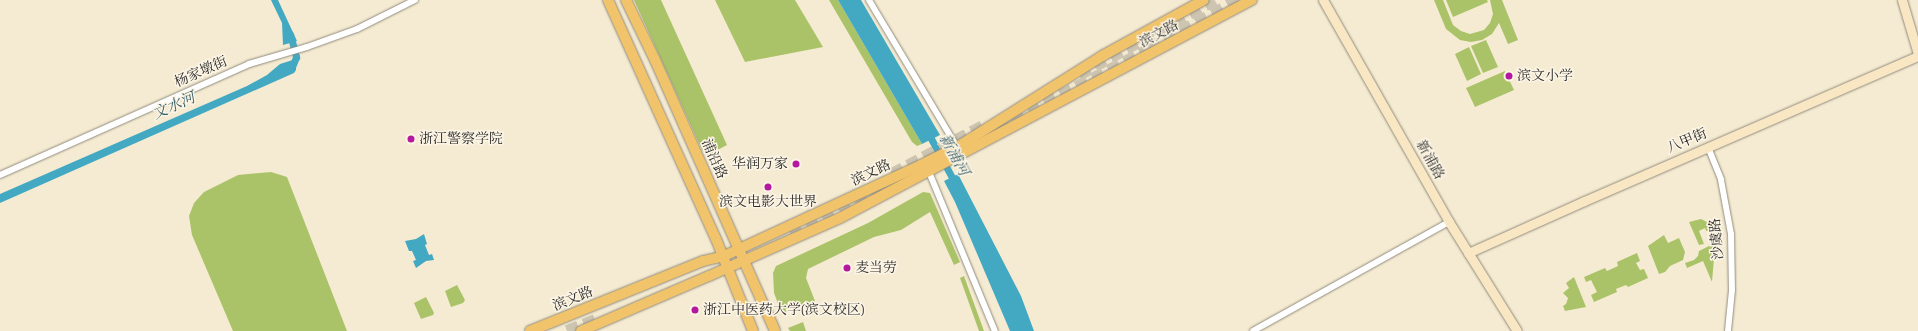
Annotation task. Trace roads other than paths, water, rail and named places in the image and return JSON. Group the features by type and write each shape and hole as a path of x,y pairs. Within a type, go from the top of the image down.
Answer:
{"main road":[{"path":"608,0 724,256 753,331"},
{"name":"浦沿路","path":"626,0 739,249 774,331"},
{"name":"滨文路","path":"958,151 1102,56 1204,0"},
{"name":"滨文路","path":"530,331 703,261 724,256 925,168 1252,0"},
{"name":"滨文路","path":"581,331 831,222 919,177 925,168"}],"street":[{"name":"杨家墩街","path":"0,175 249,64 308,47 357,29 415,0"},
{"path":"869,0 958,151"},
{"name":"新浦路","path":"1323,0 1449,222 1517,331"},
{"path":"1902,0 1918,55"},
{"path":"1908,0 1918,34"},
{"name":"八甲街","path":"1468,253 1584,200 1918,55"},
{"name":"沙虞路","path":"1708,147 1721,180 1730,234 1732,290 1728,331"},
{"path":"925,168 995,331"},
{"path":"1253,331 1449,222"}],"water":[{"path":"271,0 278,0 297,41 283,45 282,23"},
{"path":"838,0 861,0 940,135 922,144"},
{"path":"296,59 296,70 294,73 0,203 0,194 247,86 267,75 280,64"},
{"path":"958,174 1021,296 1034,331 1010,331 955,202 944,181"},
{"path":"424,234 427,244 425,245 429,255 432,254 434,260 426,261 416,268 413,261 416,260 412,251 409,251 405,241 416,239"}],"waterway":[{"name":"文水河","path":"290,34 296,57 292,67"},
{"name":"新浦河","path":"928,133 956,185"}],"tunnel":[{"path":"1079,75 1215,0"},
{"path":"981,137 1149,49 1238,0"},
{"path":"892,174 985,125"},
{"path":"791,235 886,186"},
{"path":"567,331 598,319"}],"place":[{"name":"滨文小学","path":"1509,76"},
{"name":"浙江警察学院","path":"411,139"},
{"name":"华润万家","path":"796,164"},
{"name":"滨文电影大世界","path":"768,187"},
{"name":"麦当劳","path":"847,268"},
{"name":"浙江中医药大学(滨文校区)","path":"695,310"}]}
